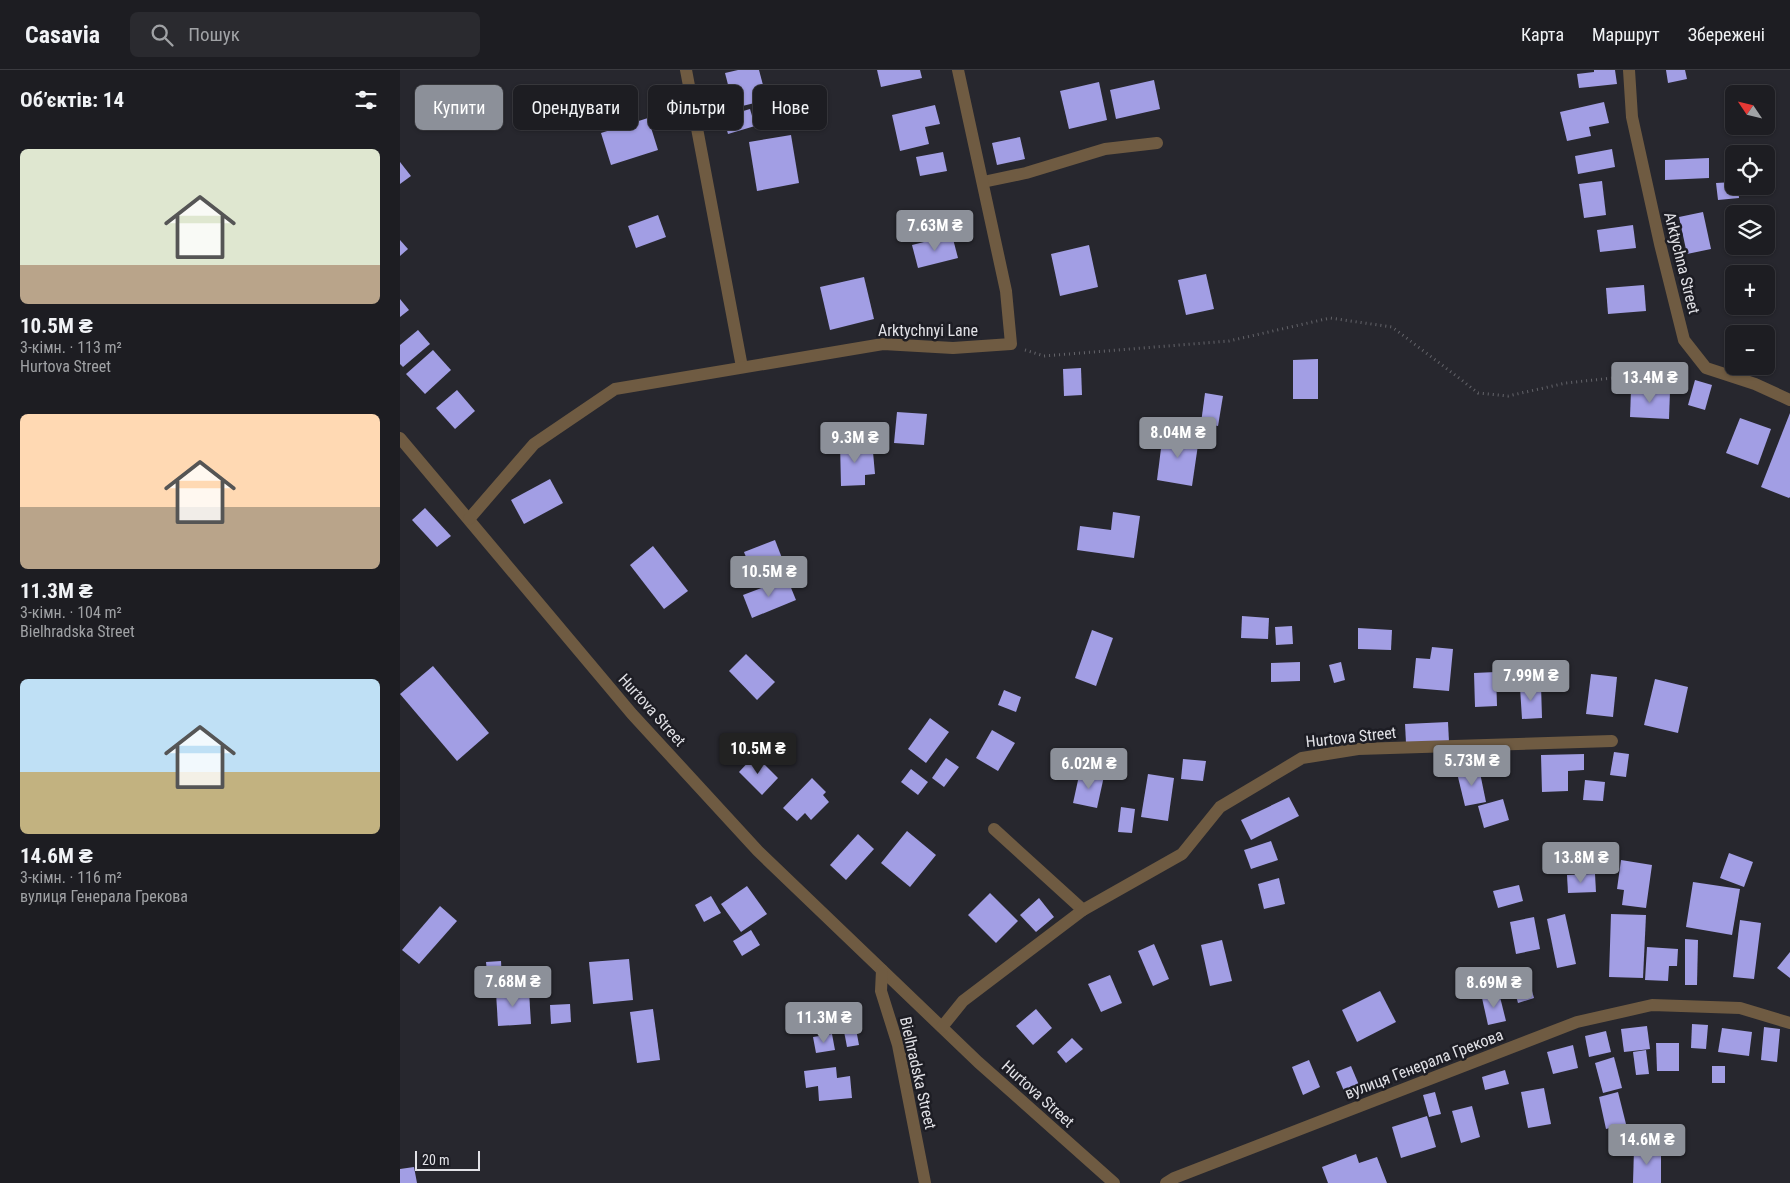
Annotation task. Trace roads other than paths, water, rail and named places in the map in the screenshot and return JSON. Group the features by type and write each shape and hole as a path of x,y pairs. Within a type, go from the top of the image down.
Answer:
{"street":[{"path":"686,70 742,367"},
{"path":"958,70 984,182 1026,173 1106,149 1157,143"},
{"name":"Arktychna Street","path":"1628,70 1632,117 1660,244 1684,340 1706,368 1755,384 1790,400"},
{"name":"Arktychnyi Lane","path":"469,519 534,444 615,389 883,344 953,348 1011,344 1006,291 984,182"},
{"name":"Hurtova Street","path":"400,438 638,721 758,851 978,1062 1114,1183"},
{"name":"Hurtova Street","path":"942,1027 963,1001 1083,910 1182,854 1220,807 1302,758 1358,749 1612,741"},
{"path":"994,829 1083,910"},
{"name":"Bielhradska Street","path":"882,970 881,991 898,1045 925,1183"},
{"name":"вулиця Генерала Грекова","path":"1166,1183 1183,1174 1577,1022 1652,1005 1740,1008 1790,1023"}]}
